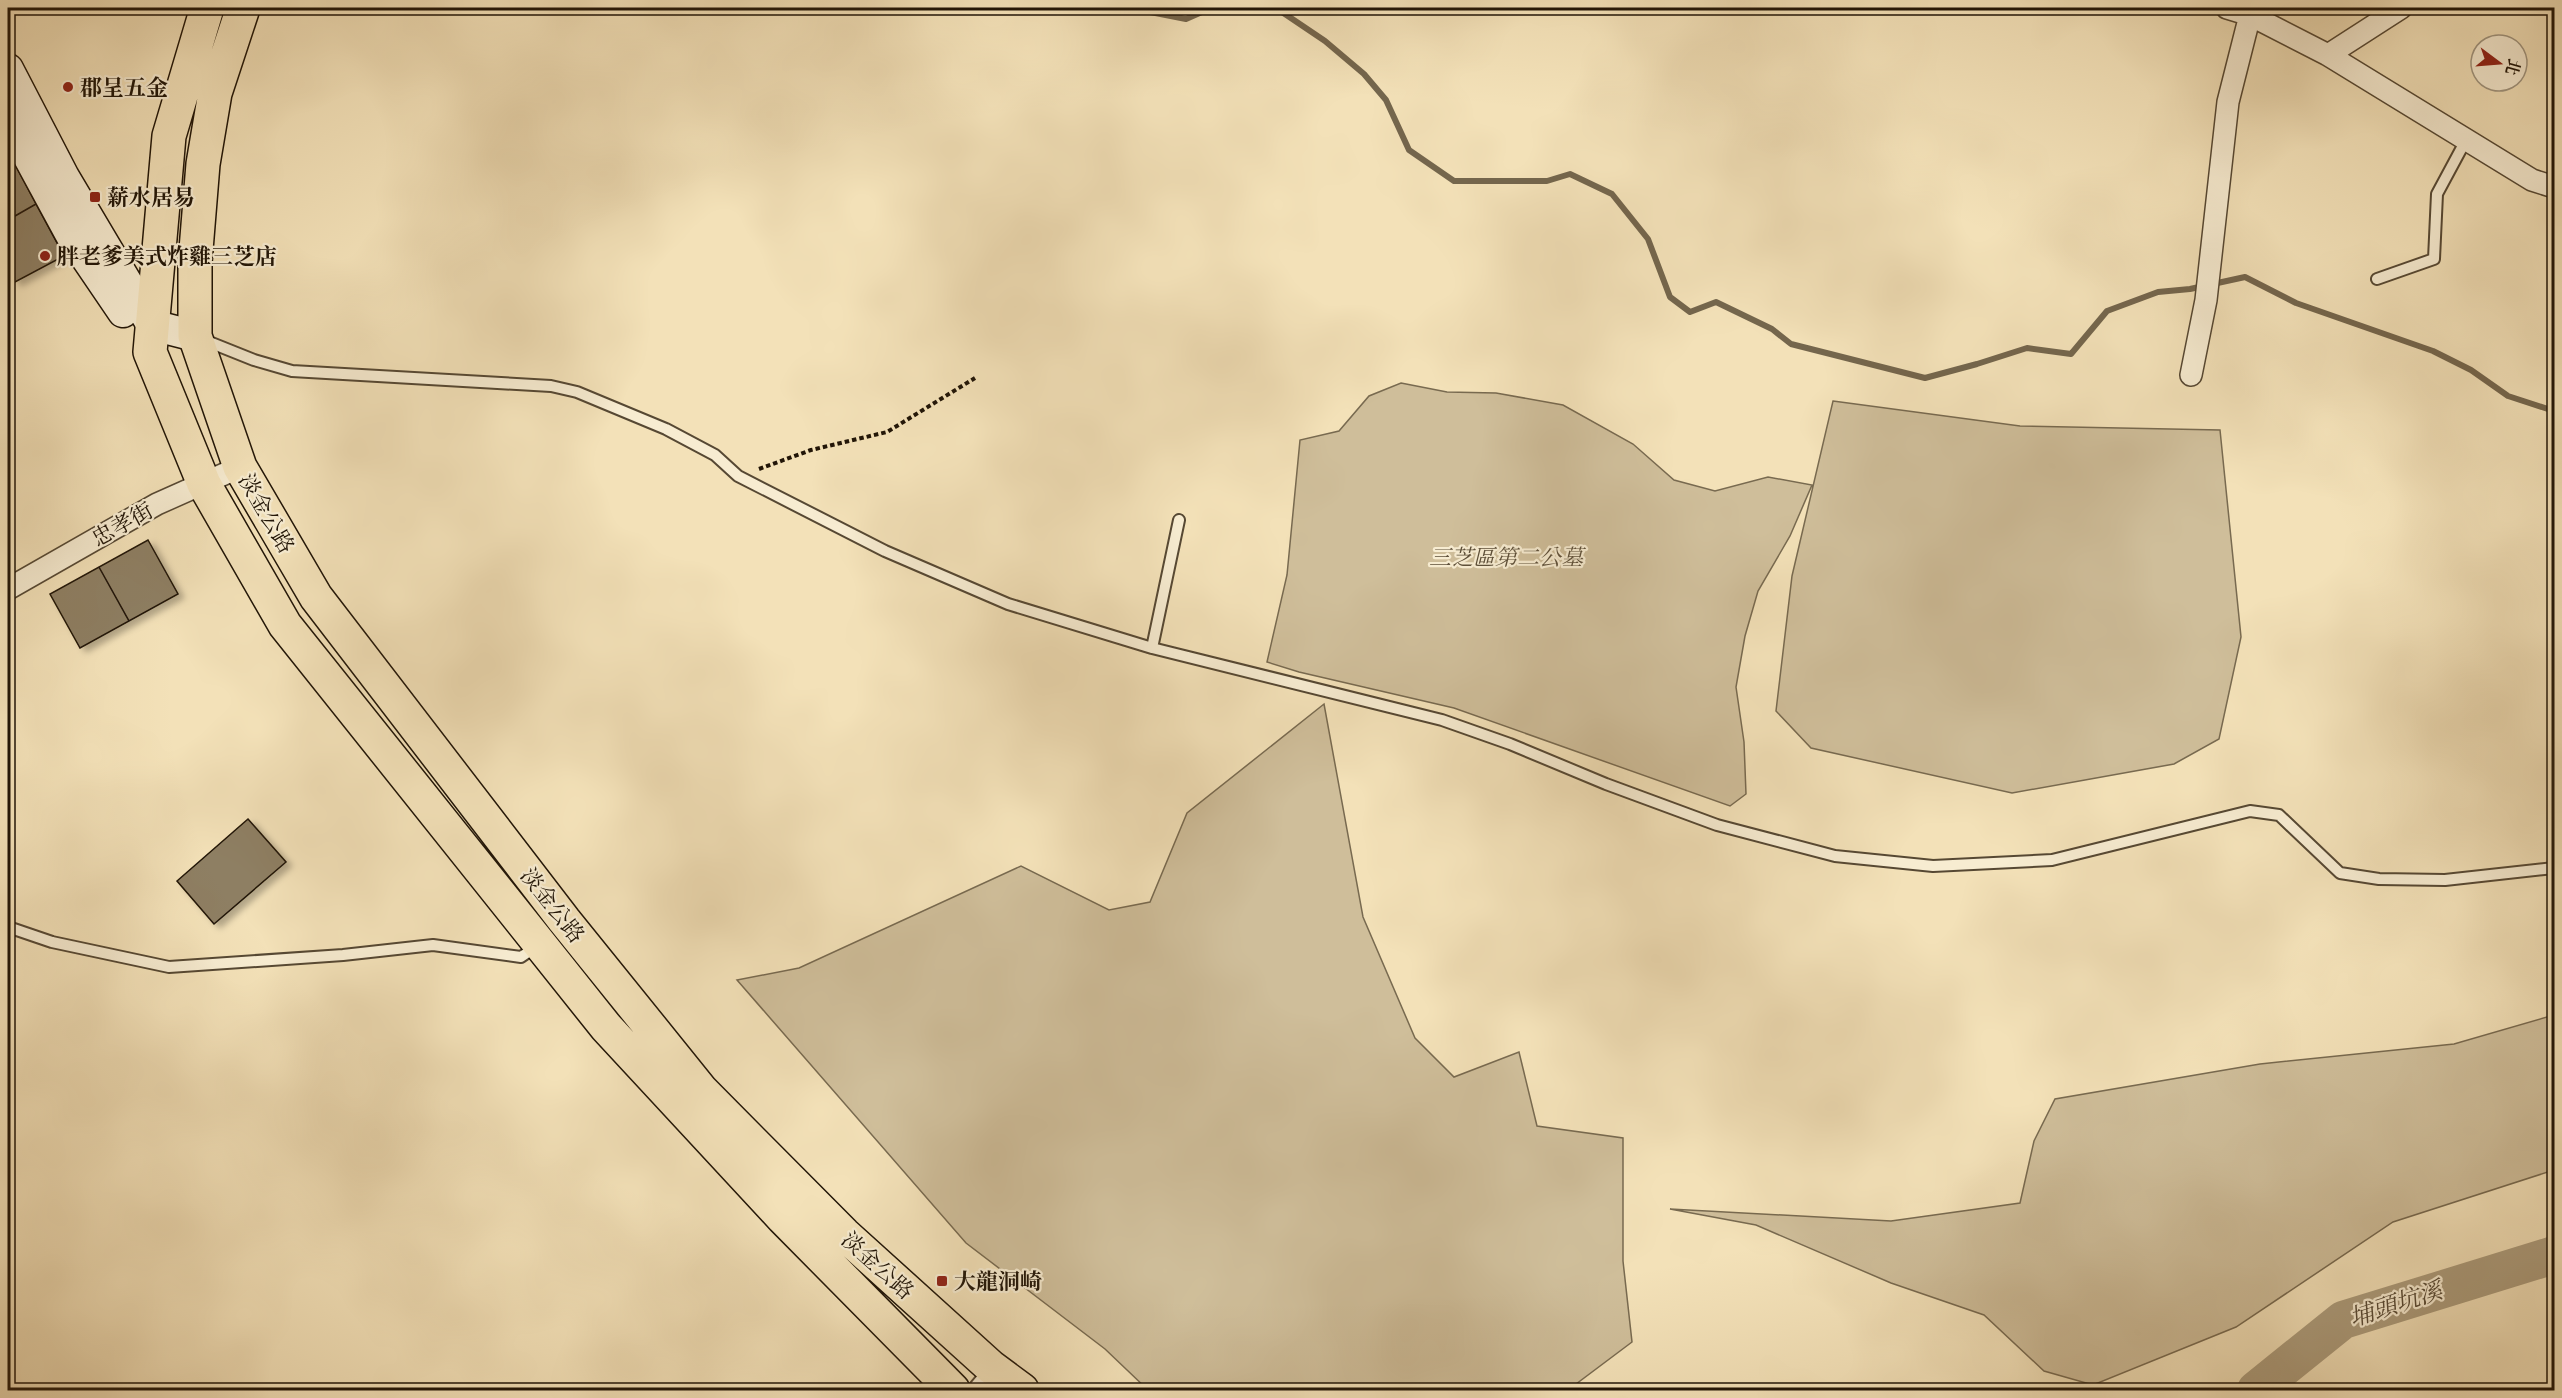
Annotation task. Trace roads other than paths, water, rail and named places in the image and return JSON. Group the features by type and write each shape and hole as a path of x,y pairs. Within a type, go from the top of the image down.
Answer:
{"main road":[{"path":"151,339 163,228 169,136 207,8"},
{"name":"淡金公路","path":"243,8 214,93 203,164 195,262 195,336 240,467 316,597 553,932 614,1036 783,1218 953,1390"},
{"path":"8,69 151,339"},
{"path":"8,119 72,237 151,339"},
{"path":"151,339 195,336"},
{"name":"淡金公路","path":"151,339 204,484 285,625 553,932 702,1091 844,1234 982,1379 1022,1390"}],"street":[{"path":"2227,8 2250,15 2328,55 2532,180 2554,187"},
{"path":"2328,55 2401,8"},
{"path":"2191,375 2206,300 2228,102 2250,15"},
{"name":"忠孝街","path":"8,589 157,504 240,467"}],"lane":[{"path":"2377,279 2434,259 2437,194 2466,140"},
{"path":"195,336 254,360 292,371 551,386 569,390 666,429 716,455 738,476 885,551 1008,604 1152,648 1442,720 1510,744 1606,784 1717,825 1835,856 1933,866 2052,860 2250,811 2279,814 2340,873 2379,879 2445,880 2554,868"},
{"path":"1152,648 1179,520"},
{"path":"8,927 52,942 169,967 343,955 434,945 521,957 553,932"}],"waterway":[{"path":"1130,8 1186,19 1211,8"},
{"path":"1276,8 1325,41 1364,74 1386,100 1409,150 1454,181 1547,181 1570,174 1612,194 1648,239 1670,297 1690,312 1716,302 1772,329 1791,344 1925,378 2027,348 2071,354 2107,311 2158,292 2190,289 2245,277 2296,303 2433,351 2471,370 2508,396 2554,411"},
{"name":"埔頭坑溪","path":"2256,1390 2343,1320 2554,1255"}],"place":[{"name":"郡呈五金","path":"68,87"},
{"name":"薪水居易","path":"95,197"},
{"name":"胖老爹美式炸雞三芝店","path":"45,256"},
{"name":"大龍洞崎","path":"942,1281"}],"park label":[{"name":"三芝區第二公墓","path":"1506,557"}]}
